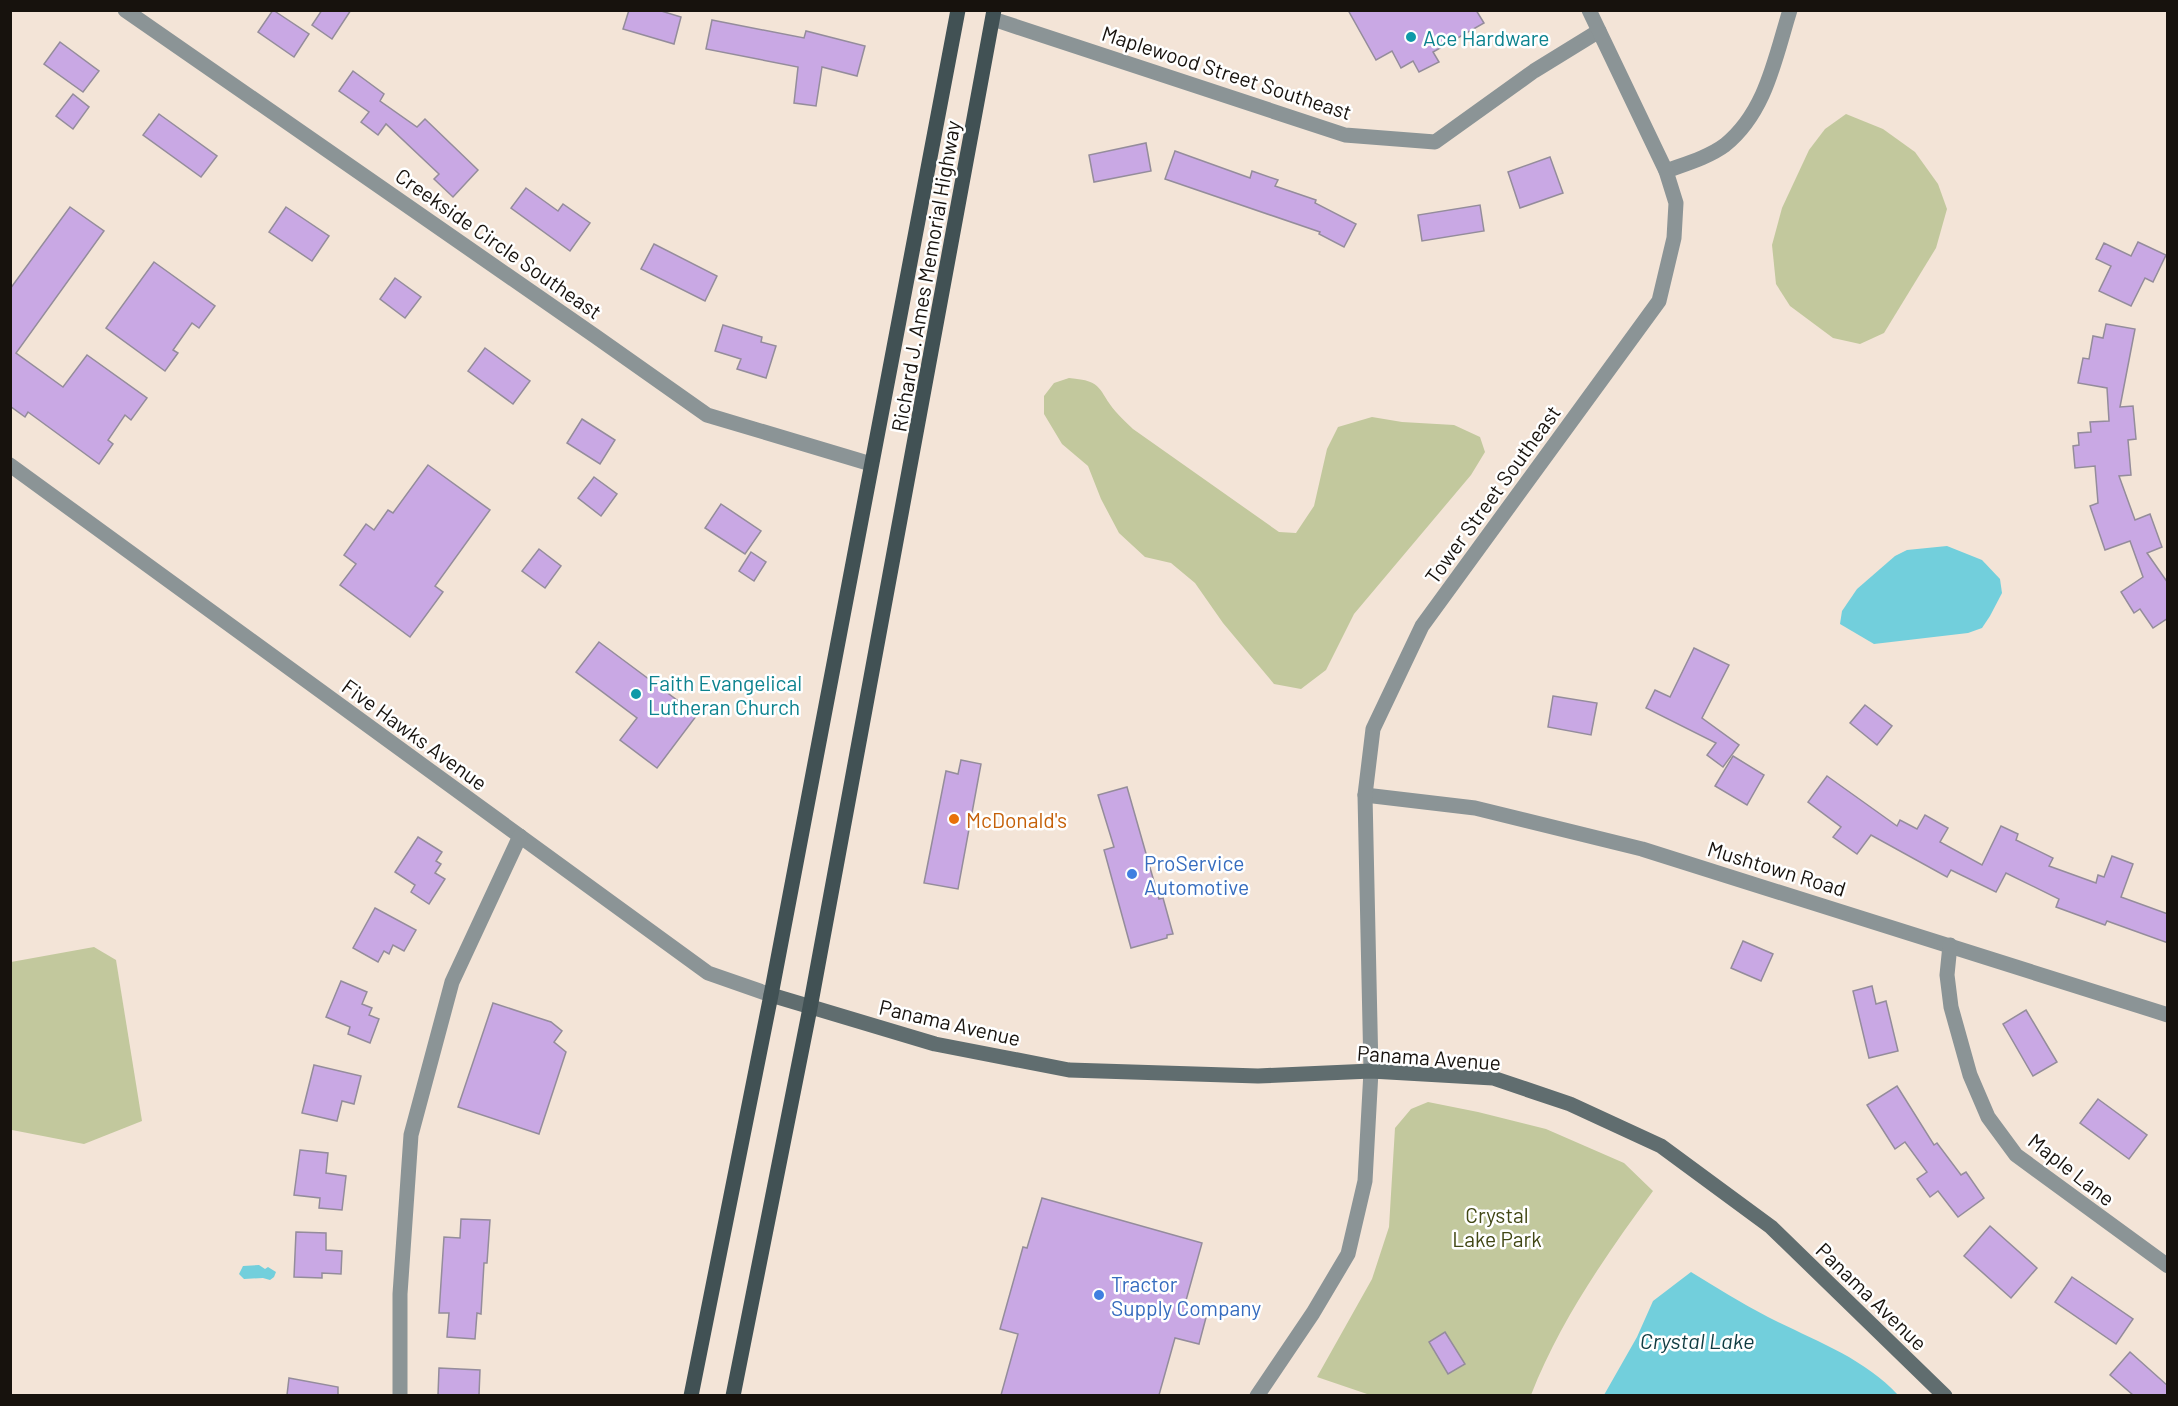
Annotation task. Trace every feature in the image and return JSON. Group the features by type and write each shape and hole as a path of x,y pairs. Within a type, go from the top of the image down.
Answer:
{"main road":[{"name":"Richard J. Ames Memorial Highway","path":"691,1395 771,995 958,10"},
{"name":"Richard J. Ames Memorial Highway","path":"733,1395 810,1008 993,15"},
{"name":"Five Hawks Avenue","path":"771,995 810,1008"},
{"name":"Panama Avenue","path":"810,1008 935,1044 1069,1070 1258,1076 1371,1071 1493,1078 1570,1104 1661,1146 1771,1227 1945,1395"}],"street":[{"name":"Creekside Circle Southeast","path":"125,10 707,415 871,464"},
{"name":"Tower Street Southeast","path":"1257,1395 1314,1313 1348,1254 1365,1181 1371,1071 1365,795 1373,729 1422,626 1659,301 1674,238 1676,203 1666,171 1589,10"},
{"path":"1666,171 1724,146 1745,125 1758,106 1767,86 1790,10"},
{"name":"Maplewood Street Southeast","path":"993,15 1345,135 1435,142 1534,71 1599,31"},
{"name":"Five Hawks Avenue","path":"10,465 708,973 771,995"},
{"name":"Mushtown Road","path":"1365,795 1475,808 1642,849 2168,1015"},
{"path":"400,1395 400,1294 411,1135 452,982 520,836"},
{"name":"Maple Lane","path":"1950,945 1947,975 1952,1007 1970,1075 1988,1117 2016,1155 2168,1266"}],"green space":[{"path":"1846,114 1883,129 1915,152 1938,184 1947,209 1936,248 1884,333 1860,344 1833,338 1790,306 1776,284 1772,245 1782,208 1809,150 1825,129"},
{"path":"1069,378 1095,384 1116,412 1133,429 1279,532 1296,533 1314,506 1327,449 1338,427 1372,417 1402,422 1454,425 1480,437 1485,452 1471,475 1354,614 1326,670 1301,689 1274,684 1223,623 1195,583 1171,563 1145,557 1119,533 1101,499 1088,466 1062,444 1044,414 1044,396 1054,383"},
{"path":"94,947 116,960 142,1121 84,1144 12,1130 11,962"},
{"name":"Crystal Lake Park","path":"1428,1102 1546,1129 1624,1163 1653,1191 1585,1289 1556,1341 1531,1395 1370,1395 1317,1377 1372,1279 1389,1227 1395,1128 1411,1109"}],"water":[{"path":"1947,546 1982,560 2000,579 2002,593 1982,628 1968,633 1874,644 1840,624 1842,611 1857,589 1895,556 1907,550"},
{"path":"259,1265 276,1272 274,1277 270,1280 244,1279 239,1274 243,1266"},
{"name":"Crystal Lake","path":"1691,1272 1758,1312 1853,1360 1869,1370 1898,1395 1604,1395 1637,1337 1653,1301"}],"building":[{"path":"273,10 309,34 294,57 258,32"},
{"path":"322,10 351,10 332,39 312,25"},
{"path":"629,10 658,10 681,17 674,44 623,29"},
{"name":"Ace Hardware","path":"1348,10 1476,10 1484,23 1433,52 1439,62 1419,72 1413,61 1401,68 1392,51 1376,60"},
{"path":"712,20 804,38 806,31 865,46 857,76 822,67 816,106 794,103 798,67 706,49"},
{"path":"60,42 99,71 83,92 44,64"},
{"path":"353,71 384,94 380,101 417,127 425,119 478,170 453,197 434,179 439,174 386,124 378,135 361,122 369,112 339,91"},
{"path":"73,94 89,107 73,129 56,116"},
{"path":"159,114 217,156 201,177 143,135"},
{"path":"1146,143 1151,171 1094,182 1089,155"},
{"path":"1175,151 1250,178 1252,171 1278,180 1275,186 1316,200 1315,203 1356,224 1344,247 1319,234 1320,232 1165,179"},
{"path":"1550,157 1563,193 1520,208 1508,172"},
{"path":"526,188 558,211 563,204 590,223 570,251 511,208"},
{"path":"1480,205 1484,231 1422,241 1418,215"},
{"path":"70,207 104,231 16,353 63,387 87,355 147,398 131,420 125,415 108,440 113,444 99,464 28,412 25,417 10,406 10,289"},
{"path":"286,207 329,236 312,261 269,232"},
{"path":"2138,242 2166,255 2153,282 2145,278 2131,306 2099,291 2111,266 2096,259 2104,243 2131,256"},
{"path":"654,244 717,276 705,301 641,269"},
{"path":"154,262 215,306 199,328 192,323 173,350 178,353 165,371 106,328"},
{"path":"395,278 421,297 405,318 380,299"},
{"path":"2106,324 2135,329 2120,407 2133,406 2136,439 2128,440 2131,475 2119,476 2135,520 2150,514 2162,547 2147,553 2168,583 2168,618 2153,628 2140,609 2134,613 2121,592 2143,577 2130,541 2105,550 2090,506 2098,503 2095,466 2075,468 2073,446 2079,445 2078,433 2091,432 2090,422 2109,421 2107,388 2078,383 2083,358 2089,359 2093,336 2103,338"},
{"path":"723,325 762,337 761,342 776,346 766,378 737,369 741,359 715,351"},
{"path":"485,348 530,381 513,404 468,371"},
{"path":"582,419 615,440 600,464 567,443"},
{"path":"428,465 490,510 435,586 443,592 410,637 340,585 356,564 344,555 366,524 374,530 388,510 393,513"},
{"path":"594,477 617,494 601,516 578,498"},
{"path":"721,504 761,531 745,554 705,528"},
{"path":"539,549 561,566 545,588 522,571"},
{"path":"751,552 766,562 754,581 739,571"},
{"name":"Faith Evangelical Lutheran Church","path":"599,642 697,715 657,768 620,740 637,718 576,672"},
{"path":"1694,648 1729,665 1702,718 1739,745 1723,767 1707,755 1716,743 1646,708 1655,690 1670,697"},
{"path":"1553,696 1597,703 1591,735 1548,727"},
{"path":"1865,705 1892,726 1877,745 1850,723"},
{"path":"1733,756 1764,775 1747,805 1715,786"},
{"name":"McDonald's","path":"961,760 981,764 958,889 924,883 946,771 958,774"},
{"path":"1827,776 1897,826 1900,820 1917,829 1925,815 1948,828 1940,842 1982,865 2001,826 2018,834 2016,840 2053,858 2049,866 2096,883 2098,875 2104,877 2112,856 2133,864 2121,897 2168,914 2168,943 2107,921 2105,925 2056,907 2059,899 2006,873 1996,892 1951,870 1947,877 1871,835 1857,854 1833,837 1841,827 1808,802"},
{"name":"ProService Automotive","path":"1127,787 1159,899 1163,898 1173,934 1167,935 1167,938 1131,948 1104,850 1114,847 1098,795"},
{"path":"418,837 442,852 436,861 441,864 435,873 445,879 429,904 411,892 415,885 395,872"},
{"path":"375,908 416,930 404,951 393,945 389,954 384,951 378,962 353,948"},
{"path":"1743,941 1773,954 1761,981 1731,968"},
{"path":"341,981 367,992 362,1004 372,1008 369,1015 379,1019 370,1043 348,1034 350,1027 326,1017"},
{"path":"1872,986 1876,1004 1886,1001 1898,1051 1869,1058 1853,991"},
{"path":"493,1003 551,1022 562,1031 554,1042 566,1052 539,1134 458,1107"},
{"path":"2026,1010 2057,1062 2033,1076 2003,1024"},
{"path":"314,1065 361,1076 354,1104 342,1101 337,1121 302,1113"},
{"path":"1897,1086 1934,1145 1937,1143 1961,1175 1966,1172 1984,1198 1958,1217 1938,1191 1930,1197 1917,1179 1927,1172 1905,1142 1895,1149 1867,1105"},
{"path":"2098,1099 2147,1135 2129,1159 2080,1123"},
{"path":"300,1150 328,1153 326,1173 346,1176 342,1210 319,1208 320,1198 294,1195"},
{"name":"Tractor Supply Company","path":"1042,1198 1202,1243 1185,1304 1208,1310 1199,1344 1175,1338 1159,1395 1001,1395 1018,1334 1000,1329 1023,1247 1027,1248"},
{"path":"461,1219 490,1220 487,1263 484,1263 481,1314 477,1313 475,1339 447,1337 449,1313 439,1313 444,1237 460,1238"},
{"path":"1990,1226 2037,1268 2011,1298 1964,1256"},
{"path":"296,1232 326,1233 326,1250 342,1251 341,1274 322,1273 322,1278 294,1277"},
{"path":"2072,1277 2133,1319 2116,1344 2055,1302"},
{"path":"1445,1332 1465,1364 1448,1374 1429,1342"},
{"path":"2130,1352 2168,1386 2168,1395 2133,1395 2110,1375"},
{"path":"439,1368 480,1370 479,1395 438,1395"},
{"path":"289,1378 338,1387 338,1395 287,1395"}],"place":[{"name":"Ace Hardware","path":"1411,37"},
{"name":"Faith Evangelical Lutheran Church","path":"636,694"},
{"name":"McDonald's","path":"954,819"},
{"name":"ProService Automotive","path":"1132,874"},
{"name":"Tractor Supply Company","path":"1099,1295"}]}
